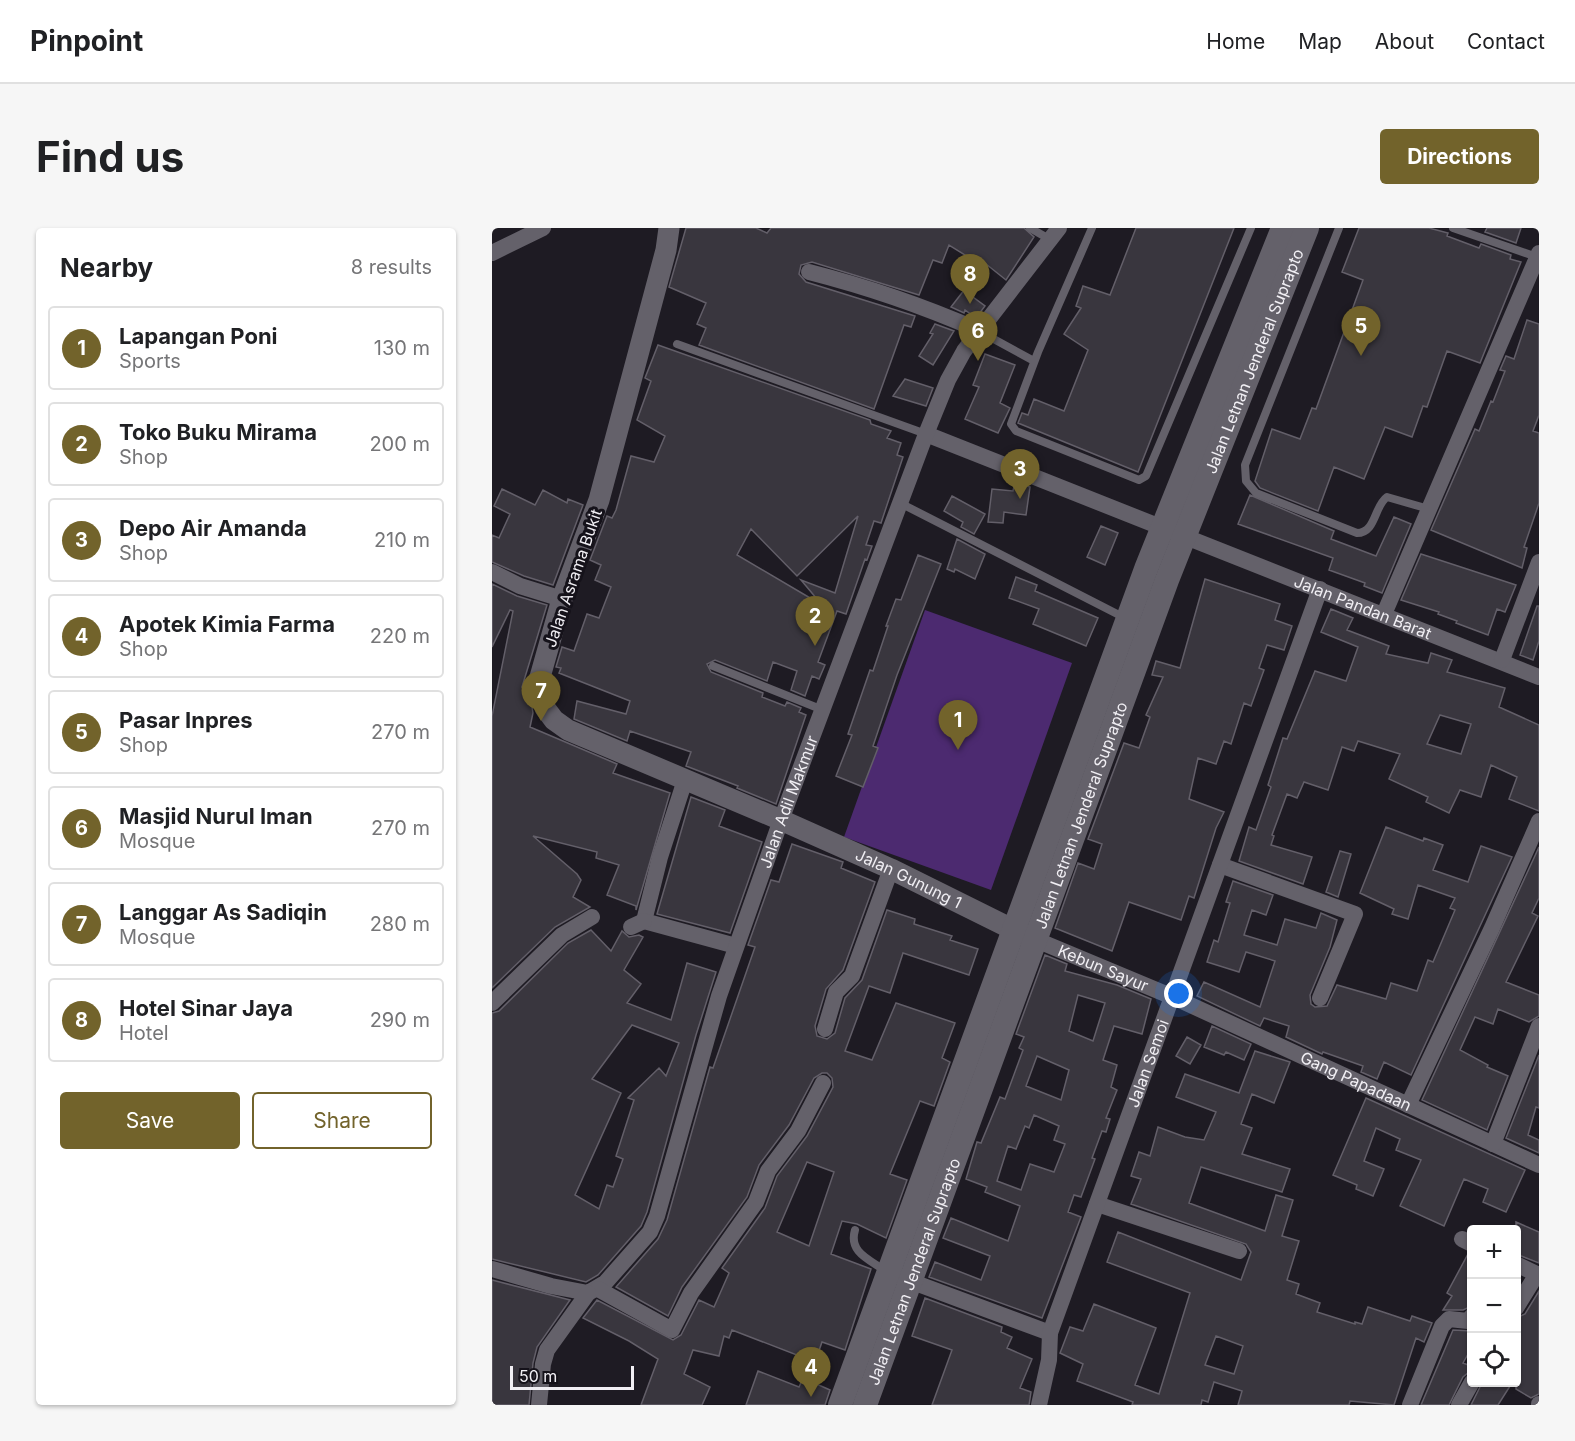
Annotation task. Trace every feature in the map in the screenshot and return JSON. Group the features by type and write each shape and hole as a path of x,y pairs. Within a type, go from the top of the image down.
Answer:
{"main road":[{"name":"Jalan Letnan Jenderal Suprapto","path":"1023,936 1146,568 1174,531 1184,478 1283,228"},
{"name":"Jalan Letnan Jenderal Suprapto","path":"840,1405 899,1277 1174,531 1307,228"},
{"name":"Jalan Letnan Jenderal Suprapto","path":"865,1405 899,1277"}],"street":[{"path":"492,253 543,228"},
{"name":"Jalan Asrama Bukit","path":"669,228 666,250 599,500 562,599 540,677 545,708 554,720 568,730 781,820"},
{"name":"Jalan Adil Makmur","path":"539,1405 543,1364 547,1350 593,1291 650,1232 657,1216 719,996 736,946 900,503 954,366 978,330 1055,234"},
{"path":"1384,614 1538,255"},
{"path":"809,273 866,287 921,306 978,330"},
{"name":"Jalan Pandan Barat","path":"926,434 1502,660 1539,677"},
{"path":"1502,660 1539,562"},
{"path":"492,572 519,586 562,599"},
{"name":"Jalan Semoi","path":"1038,1405 1049,1360 1050,1333 1320,589"},
{"path":"685,780 637,924 736,946"},
{"name":"Jalan Gunung 1","path":"781,820 891,869 1023,936"},
{"path":"1408,1105 1492,928 1539,821"},
{"path":"1220,865 1355,914 1320,998"},
{"path":"825,1029 836,992 852,976 891,869"},
{"path":"492,1003 562,935 592,917"},
{"name":"Kebun Sayur","path":"1023,936 1173,997"},
{"name":"Gang Papadaan","path":"1173,997 1539,1165"},
{"path":"1493,1144 1539,1026"},
{"path":"492,1269 550,1286 593,1291 672,1330 691,1293 756,1202 768,1171 798,1131 823,1083"},
{"path":"1097,1204 1239,1251"},
{"path":"1521,1266 1538,1275 1521,1300"},
{"path":"899,1277 1050,1333"},
{"path":"1410,1405 1442,1326 1449,1319 1467,1321"},
{"path":"1459,1405 1470,1387"}],"lane":[{"path":"1030,228 1055,234"},
{"path":"1092,228 1034,361 1011,421 1013,429 1139,480 1144,478 1251,228"},
{"path":"1339,228 1245,465 1246,481 1256,492 1357,532 1365,532 1369,528 1382,501 1387,497 1429,510"},
{"path":"1454,228 1538,255"},
{"path":"978,330 1034,361"},
{"path":"677,344 926,434"},
{"path":"900,503 1128,619"},
{"path":"713,666 823,710"},
{"path":"855,1230 852,1239 858,1252 899,1277"}],"shaded area":[{"path":"925,610 1072,663 991,890 844,837"}],"building":[{"path":"686,228 756,228 767,233 771,228 1024,228 1034,237 1006,280 976,256 973,260 949,245 942,263 933,260 919,295 812,262 801,265 799,274 806,282 915,316 911,327 904,325 874,409 699,345 706,328 697,324 706,303 669,287"},
{"path":"1136,228 1234,228 1138,472 1018,423 1022,413 1028,415 1034,399 1064,411 1088,350 1064,334 1081,308 1076,306 1083,286 1110,295"},
{"path":"1359,228 1429,228 1448,233 1447,236 1479,248 1481,244 1511,255 1510,259 1521,262 1480,363 1447,351 1427,407 1423,406 1412,437 1385,427 1364,479 1334,467 1318,511 1260,488 1255,481 1272,429 1300,439 1312,408 1316,409 1363,280 1342,272"},
{"path":"1487,228 1521,228 1516,243 1485,232"},
{"path":"975,276 982,280 973,297 985,306 976,318 965,310 964,313 951,307"},
{"path":"1527,320 1539,324 1539,415 1533,431 1539,433 1539,503 1524,547 1527,548 1522,568 1431,530 1475,429 1479,431 1491,401 1493,402 1505,371 1500,370 1506,356 1514,359"},
{"path":"935,324 954,331 933,365 919,356 933,334 930,333"},
{"path":"658,345 870,420 871,424 891,431 887,438 901,443 897,455 903,457 881,523 874,521 866,545 872,546 867,560 865,559 846,614 837,611 818,662 825,665 819,679 812,676 805,696 791,690 797,671 773,662 767,681 715,660 707,664 711,672 763,693 762,697 785,706 787,702 801,708 799,712 806,715 776,804 737,788 738,786 686,766 691,752 630,731 627,741 574,719 577,701 626,714 630,701 559,673 561,668 556,667 562,647 574,651 587,614 599,618 611,587 595,580 601,565 590,560 607,516 612,518 616,510 631,456 654,462 665,436 637,420 651,381 645,378","holes":["858,516 835,593 801,580 822,605 737,555 751,529 797,576"]},
{"path":"985,354 1015,365 1000,403 1010,408 998,433 965,419 979,387 973,385"},
{"path":"905,379 933,388 926,406 893,396"},
{"path":"1015,482 1030,487 1026,515 1004,512 1003,523 988,522 992,489 1013,491"},
{"path":"502,489 535,505 543,490 567,503 568,499 583,505 553,585 524,576 492,562 492,535 499,538 510,514 494,506"},
{"path":"1250,495 1334,531 1331,539 1376,556 1394,517 1411,524 1382,593 1364,586 1365,583 1329,570 1333,558 1238,524"},
{"path":"952,496 985,514 974,534 961,527 963,522 944,511"},
{"path":"1101,526 1118,533 1105,565 1087,557"},
{"path":"957,539 985,554 975,579 955,569 954,572 947,569"},
{"path":"1421,554 1516,585 1505,612 1497,609 1488,635 1456,623 1457,621 1438,614 1439,612 1401,600"},
{"path":"918,555 941,564 897,675 873,746 878,748 863,787 836,776 852,735 848,734 870,670 873,671 896,599 901,600"},
{"path":"1016,577 1037,585 1035,591 1098,618 1086,646 1033,624 1039,609 1009,598"},
{"path":"1205,579 1280,604 1275,620 1292,626 1284,650 1267,645 1259,668 1264,670 1251,706 1244,703 1231,744 1224,741 1216,764 1198,758 1189,799 1224,812 1216,828 1194,898 1189,896 1181,920 1129,902 1112,951 1055,928 1078,863 1094,869 1102,844 1088,839 1124,743 1139,748 1150,717 1146,715 1163,677 1152,675 1156,661 1180,668"},
{"path":"492,584 517,596 547,605 522,687 529,689 533,713 530,727 617,764 613,773 670,793 636,910 636,906 607,895 619,865 596,858 597,852 533,836 577,874 581,880 573,897 590,907 555,927 492,988 492,716 513,611 510,610 492,647"},
{"path":"1537,606 1539,606 1539,641 1533,660 1520,655"},
{"path":"1331,609 1353,618 1347,630 1389,646 1386,654 1428,663 1431,653 1452,660 1447,672 1505,688 1499,707 1539,725 1539,811 1509,799 1517,777 1491,765 1481,797 1460,790 1449,813 1426,802 1428,797 1389,779 1400,754 1358,741 1354,751 1342,747 1328,790 1304,782 1297,798 1287,794 1272,835 1274,836 1271,845 1312,857 1303,884 1239,861 1249,827 1256,830 1271,787 1268,785 1283,738 1287,739 1315,671 1346,681 1358,647 1321,632","holes":["1440,715 1471,724 1461,754 1427,744"]},
{"path":"691,797 725,810 719,826 762,842 730,933 657,914"},
{"path":"1386,827 1423,841 1424,838 1443,845 1433,870 1468,882 1481,846 1512,857 1411,1075 1384,1062 1377,1079 1361,1072 1363,1066 1323,1052 1322,1054 1286,1037 1289,1026 1264,1018 1260,1026 1197,996 1204,982 1260,1007 1275,961 1246,952 1239,972 1207,962 1214,940 1218,942 1230,903 1226,902 1233,881 1273,895 1266,915 1252,910 1244,935 1277,945 1285,919 1316,928 1321,913 1337,920 1330,947 1310,995 1311,1004 1315,1007 1327,1006 1337,985 1386,999 1391,983 1417,991 1428,960 1433,962 1455,910 1450,908 1455,898 1418,885 1408,919 1392,914 1394,909 1360,893"},
{"path":"792,844 843,862 841,868 875,882 843,970 826,989 815,1026 817,1036 827,1039 835,1033 845,998 862,980 887,910 915,919 914,924 952,936 950,940 978,949 969,975 903,953 890,993 869,986 845,1051 872,1060 896,1003 955,1023 942,1058 950,1062 934,1106 920,1101 890,1174 907,1180 886,1238 857,1224 842,1221 831,1254 871,1269 845,1350 822,1342 815,1362 732,1330 729,1338 724,1336 719,1356 693,1350 684,1374 710,1387 702,1405 641,1405 658,1359 629,1341 583,1318 597,1300 673,1340 681,1335 699,1300 714,1307 729,1273 722,1268 765,1208 777,1176 807,1136 833,1087 832,1078 827,1073 814,1078 789,1125 759,1165 747,1197 682,1287 668,1316 616,1287 658,1239 667,1220 710,1067 713,1068 755,947 748,945 771,880 779,882","holes":["807,1162 834,1172 809,1246 777,1232"]},
{"path":"1539,847 1539,898 1532,913 1538,916 1506,982 1539,995 1539,1016 1529,1022 1498,1009 1493,1024 1475,1017 1460,1050 1488,1065 1487,1067 1508,1076 1487,1130 1422,1100"},
{"path":"1340,851 1351,854 1338,897 1326,892"},
{"path":"591,930 611,951 622,931 629,937 639,935 643,937 624,970 641,984 627,1003 671,1020 687,963 716,972 696,1035 647,1212 641,1226 598,1275 586,1282 492,1259 492,1013 499,1011 568,943","holes":["632,1025 679,1043 666,1076 659,1068 628,1098 634,1100 616,1156 623,1159 613,1187 607,1185 599,1209 575,1195 621,1093 592,1079"]},
{"path":"1045,955 1067,964 1065,971 1117,985 1151,999 1142,1034 1114,1026 1103,1060 1117,1065 1111,1087 1117,1090 1106,1118 1110,1119 1106,1132 1102,1131 1092,1158 1095,1159 1081,1197 1074,1195 1068,1212 1081,1217 1042,1318 929,1277 935,1262 981,1280 990,1256 943,1238 951,1218 1008,1241 1020,1206 985,1192 987,1187 966,1179 977,1142 981,1143 1000,1097 1005,1099 1023,1050 1019,1048 1024,1037 1016,1034","holes":["1078,995 1105,1003 1093,1041 1069,1031","1037,1056 1069,1070 1061,1100 1026,1086","1034,1115 1059,1126 1054,1140 1065,1144 1054,1172 1030,1164 1021,1190 997,1181 1008,1146 1016,1149 1025,1126 1029,1128"]},
{"path":"1212,1026 1251,1044 1244,1060 1226,1052 1224,1055 1204,1047"},
{"path":"1187,1037 1201,1045 1190,1064 1176,1056"},
{"path":"1255,1051 1290,1062 1274,1103 1252,1094 1241,1124 1252,1128 1242,1154 1290,1169 1282,1192 1201,1167 1189,1203 1265,1231 1276,1195 1293,1200 1282,1236 1299,1241 1287,1280 1299,1284 1296,1294 1320,1303 1317,1312 1355,1324 1355,1322 1362,1324 1368,1307 1410,1321 1412,1316 1432,1323 1424,1342 1416,1338 1394,1405 1350,1401 1349,1405 1238,1405 1242,1391 1214,1382 1208,1402 1202,1400 1201,1405 1132,1405 1133,1402 1077,1381 1083,1364 1060,1353 1070,1327 1083,1331 1094,1304 1156,1328 1135,1385 1159,1394 1190,1293 1107,1262 1118,1232 1241,1280 1251,1252 1246,1244 1131,1204 1141,1179 1131,1176 1139,1152 1150,1156 1158,1127 1185,1137 1204,1140 1216,1112 1176,1097 1185,1074 1239,1093","holes":["1216,1336 1243,1346 1234,1374 1205,1365"]},
{"path":"1539,1055 1539,1108 1536,1107 1528,1135 1539,1140 1539,1153 1506,1138"},
{"path":"1366,1098 1525,1170 1506,1212 1483,1202 1488,1189 1464,1179 1444,1226 1400,1206 1421,1160 1396,1150 1400,1139 1376,1128 1364,1161 1384,1169 1373,1196 1356,1189 1357,1185 1333,1175"},
{"path":"1516,1222 1539,1232 1539,1263 1521,1256 1521,1225 1516,1225"},
{"path":"1467,1256 1467,1308 1443,1310 1452,1296 1447,1293"},
{"path":"492,1280 570,1300 537,1347 529,1405 492,1405"},
{"path":"1539,1291 1539,1394 1531,1398 1516,1389 1516,1387 1521,1387 1521,1316 1525,1314"},
{"path":"925,1298 1002,1327 1001,1332 1012,1337 1007,1348 1032,1359 1020,1388 1031,1392 1029,1405 932,1405 952,1350 912,1336"},
{"path":"1453,1330 1467,1331 1467,1356 1463,1363 1467,1364 1467,1374 1463,1377 1449,1405 1421,1405"},
{"path":"758,1371 799,1387 803,1378 830,1390 825,1405 746,1405"},
{"path":"1480,1387 1509,1387 1498,1405 1471,1405"}],"place":[{"name":"Hotel Sinar Jaya","path":"970,304"},
{"name":"Pasar Inpres","path":"1361,356"},
{"name":"Masjid Nurul Iman","path":"978,361"},
{"name":"Depo Air Amanda","path":"1020,499"},
{"name":"Toko Buku Mirama","path":"815,646"},
{"name":"Langgar As Sadiqin","path":"541,721"},
{"name":"Lapangan Poni","path":"958,750"},
{"name":"Apotek Kimia Farma","path":"811,1397"}]}
